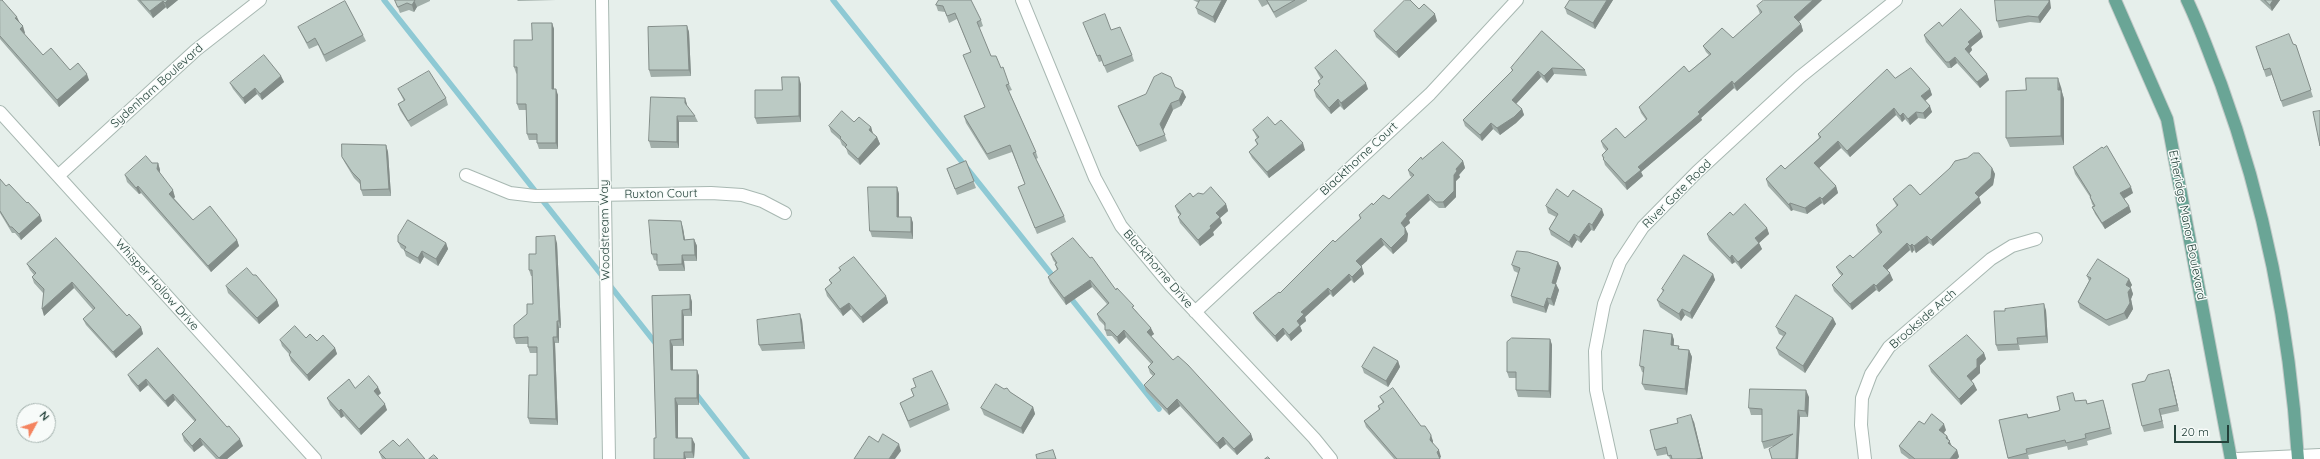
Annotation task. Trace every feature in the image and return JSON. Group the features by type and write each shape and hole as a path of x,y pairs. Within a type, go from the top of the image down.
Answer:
{"main road":[{"name":"Etheridge Manor Boulevard","path":"2115,0 2167,119 2231,459"},
{"path":"2187,0 2198,24 2232,114 2255,188 2269,245 2290,368 2298,458"}],"street":[{"name":"Sydenham Boulevard","path":"58,176 196,50 260,0"},
{"name":"Woodstream Way","path":"602,0 609,459"},
{"name":"Blackthorne Drive","path":"1022,0 1106,202 1136,247 1314,438 1331,459"},
{"name":"Blackthorne Court","path":"1195,312 1434,89 1517,0"},
{"name":"River Gate Road","path":"1612,459 1596,390 1595,351 1604,304 1620,262 1643,227 1697,172 1800,77 1896,0"},
{"name":"Whisper Hollow Drive","path":"0,112 314,459"},
{"name":"Ruxton Court","path":"466,176 510,192 535,196 604,194 742,195 762,201 785,213"},
{"name":"Brookside Arch","path":"1865,459 1860,425 1862,398 1871,374 1889,347 1991,259 2012,246 2036,239"},
{"path":"2237,459 2298,458 2320,455"}],"building":[{"path":"0,0 2,0 17,17 15,18 23,26 20,29 43,55 51,48 70,70 78,63 87,74 57,100 0,36"},
{"path":"140,0 168,0 165,3 163,1 150,11"},
{"path":"395,0 415,0 412,5 407,3 398,7"},
{"path":"939,0 971,0 981,20 977,22 991,56 996,56 1001,68 1003,67 1009,84 1006,85 1036,152 1033,153 1064,216 1035,228 1018,187 1025,184 1010,145 987,154 964,116 985,107 963,55 971,52 955,13 947,16 943,6 936,5"},
{"path":"1200,0 1222,0 1213,17 1196,8"},
{"path":"1267,0 1295,0 1274,12"},
{"path":"1405,0 1410,0 1419,9 1424,4 1435,14 1396,52 1374,31"},
{"path":"1570,0 1607,0 1593,23 1565,8"},
{"path":"1764,0 1813,0 1794,17 1801,24 1734,84 1732,81 1698,112 1700,114 1638,167 1641,170 1625,183 1603,159 1604,158 1602,155 1608,149 1601,141 1616,128 1625,138 1647,119 1639,107 1684,66 1689,72 1711,54 1703,46 1722,28 1733,38 1762,12 1757,6"},
{"path":"1995,0 2049,0 2049,2 2038,17 2028,16 1997,21"},
{"path":"2265,0 2273,0 2270,5"},
{"path":"345,1 363,35 324,55 315,38 307,43 298,27"},
{"path":"1961,9 1981,31 1968,42 1970,44 1965,49 1987,74 1977,82 1955,57 1949,62 1946,62 1924,35 1939,22 1942,26"},
{"path":"1105,14 1111,30 1120,27 1132,55 1104,66 1100,55 1097,56 1083,23"},
{"path":"532,23 552,23 552,89 556,89 556,143 537,143 537,134 527,134 526,104 517,104 517,67 514,67 514,40 532,40"},
{"path":"687,26 689,70 649,70 648,27"},
{"path":"1542,31 1585,70 1552,68 1544,76 1538,71 1512,100 1522,109 1514,117 1497,128 1491,123 1480,135 1463,120 1513,70 1511,68"},
{"path":"2289,34 2293,44 2296,45 2311,90 2281,101 2270,68 2264,70 2256,47"},
{"path":"1336,50 1366,83 1341,103 1338,99 1329,108 1314,90 1320,84 1318,81 1323,77 1315,68"},
{"path":"264,55 281,76 260,94 255,88 243,98 230,83"},
{"path":"1911,68 1930,89 1921,96 1930,106 1923,113 1916,112 1908,119 1903,113 1900,116 1894,108 1847,151 1838,141 1814,163 1836,186 1822,199 1820,197 1805,208 1790,203 1789,205 1766,179 1781,165 1785,169 1821,137 1818,134 1887,69 1895,78"},
{"path":"429,71 446,98 408,121 398,104 405,100 398,89"},
{"path":"1162,73 1171,77 1175,87 1183,91 1179,100 1171,103 1160,124 1165,135 1137,146 1118,106 1146,94 1154,77"},
{"path":"782,77 799,77 799,116 755,118 755,90 782,90"},
{"path":"2026,78 2058,78 2058,90 2061,90 2061,136 2006,138 2006,91 2026,90"},
{"path":"651,97 685,98 685,103 695,116 677,116 677,142 649,141"},
{"path":"842,111 854,122 859,117 871,127 869,130 877,137 858,159 845,147 847,145 840,138 841,137 829,126"},
{"path":"2320,111 2320,146 2313,112"},
{"path":"1268,117 1275,125 1281,120 1303,143 1267,172 1249,152 1258,144 1255,140 1259,137 1253,130"},
{"path":"1443,142 1463,161 1456,169 1457,171 1454,175 1454,191 1443,202 1436,202 1428,194 1406,214 1407,216 1401,223 1405,228 1405,234 1391,248 1381,238 1356,261 1362,267 1352,277 1349,274 1331,291 1328,288 1301,312 1304,314 1297,321 1300,325 1289,335 1283,328 1275,336 1253,313 1279,292 1280,293 1333,240 1335,242 1361,218 1359,215 1372,203 1373,205 1383,195 1389,199 1414,175 1408,170 1421,157 1422,159"},
{"path":"342,144 386,145 389,189 361,190 360,180 352,172 342,157"},
{"path":"2107,146 2131,187 2120,193 2129,206 2102,223 2092,207 2095,206 2090,197 2091,196 2073,167 2102,147"},
{"path":"1974,153 1979,153 1992,168 1991,178 1975,193 1979,197 1931,240 1927,236 1914,246 1912,244 1910,246 1907,243 1883,266 1890,273 1876,286 1874,284 1850,304 1832,285 1843,274 1836,267 1850,255 1853,258 1882,232 1876,225 1898,205 1893,199 1909,185 1911,185 1920,195 1950,168 1955,161 1967,158"},
{"path":"146,156 152,163 158,163 157,169 173,190 169,194 193,220 210,206 237,240 208,266 138,186 136,188 125,175"},
{"path":"966,161 974,181 955,189 947,169"},
{"path":"0,179 6,186 9,184 40,215 19,234 12,227 10,227 0,211"},
{"path":"868,187 897,187 897,217 911,217 911,232 870,231"},
{"path":"1211,187 1226,204 1216,213 1220,217 1198,240 1178,217 1181,214 1175,206 1190,193 1193,197 1198,193 1203,194"},
{"path":"1557,189 1568,197 1573,190 1602,209 1592,225 1589,223 1579,237 1574,234 1569,242 1549,229 1558,214 1546,206"},
{"path":"1745,204 1767,228 1755,238 1759,243 1738,262 1732,255 1730,258 1707,234 1730,212 1733,215"},
{"path":"408,220 446,243 436,259 422,251 418,258 404,250 406,247 398,242 398,236"},
{"path":"649,220 681,221 684,240 694,239 695,255 682,255 682,264 657,265 657,254 652,254"},
{"path":"555,236 559,321 557,321 557,337 553,337 556,419 528,418 529,375 537,375 537,347 528,347 528,337 514,338 514,325 527,314 527,304 533,304 532,270 529,270 529,254 536,254 536,237"},
{"path":"56,238 127,316 129,314 141,327 113,352 83,319 95,308 72,282 42,309 44,289 32,277 36,273 27,264"},
{"path":"1073,238 1090,258 1092,257 1116,290 1117,288 1134,306 1132,307 1151,328 1147,332 1173,360 1178,356 1188,365 1251,434 1234,449 1223,437 1217,443 1177,399 1167,409 1144,385 1155,374 1148,367 1153,362 1124,330 1117,337 1110,330 1105,330 1105,323 1097,314 1109,303 1090,280 1064,298 1048,277 1058,269 1055,264 1057,263 1051,254"},
{"path":"1517,251 1528,252 1558,262 1552,283 1556,284 1551,299 1547,298 1544,307 1511,296 1520,268 1512,265"},
{"path":"1684,255 1713,274 1690,313 1682,309 1679,314 1657,300 1664,290 1662,289"},
{"path":"854,257 886,296 861,317 849,303 840,309 825,289 832,283 829,280 841,270 839,268"},
{"path":"2098,259 2129,279 2126,285 2131,288 2128,292 2130,303 2124,313 2106,320 2078,302 2091,278 2087,276"},
{"path":"247,268 253,275 256,275 277,300 257,318 226,286"},
{"path":"690,295 690,309 682,310 682,339 670,340 671,370 697,370 697,398 675,398 676,438 692,438 692,452 684,452 684,459 654,459 654,438 656,438 652,296"},
{"path":"1796,295 1833,318 1803,366 1776,348 1786,333 1776,327"},
{"path":"2044,304 2046,336 2017,338 2018,344 1996,345 1994,311 2005,311 2005,309"},
{"path":"800,314 803,342 759,345 757,320"},
{"path":"295,326 306,338 310,334 317,341 323,335 335,348 307,375 289,355 291,352 280,340"},
{"path":"1644,330 1672,334 1671,345 1679,346 1678,349 1689,350 1685,389 1642,384 1644,367 1640,366"},
{"path":"1967,335 1984,353 1977,359 1977,367 1967,376 1974,384 1959,399 1929,366"},
{"path":"1512,338 1550,339 1549,391 1516,390 1516,372 1507,372 1507,342"},
{"path":"1374,347 1398,361 1386,381 1362,367"},
{"path":"158,348 227,427 229,426 240,439 219,458 200,438 192,446 182,434 196,420 173,394 165,401 146,379 138,386 128,375"},
{"path":"2169,370 2177,405 2159,409 2162,421 2142,426 2132,384 2145,381 2148,375"},
{"path":"932,371 948,404 908,421 900,403 914,396 911,389 916,387 913,379"},
{"path":"369,376 378,387 374,391 385,404 359,429 341,409 339,411 327,398 349,379 355,388"},
{"path":"996,384 1004,389 1007,388 1010,392 1033,407 1021,428 981,408"},
{"path":"1393,388 1421,426 1425,426 1431,435 1430,440 1439,450 1437,452 1440,459 1397,459 1364,421 1380,409 1378,406 1384,402 1380,397"},
{"path":"1750,389 1806,390 1805,411 1798,410 1796,459 1772,459 1769,449 1793,434 1762,442 1762,409 1749,408"},
{"path":"2073,393 2075,401 2086,400 2087,404 2103,400 2110,428 2085,434 2086,438 2066,443 2065,440 2026,449 2027,453 2008,458 1999,420 2027,414 2028,418 2058,411 2060,410 2057,397"},
{"path":"1932,414 1944,424 1939,430 1947,436 1946,438 1950,441 1948,443 1957,450 1950,459 1915,459 1899,446 1919,421 1924,424"},
{"path":"1691,415 1702,458 1672,459 1671,455 1668,456 1666,447 1655,450 1650,430 1678,423 1677,419"},
{"path":"883,434 899,444 889,459 854,459 869,436 878,442"},
{"path":"408,439 425,459 386,459 379,452 393,440 399,446"},
{"path":"1053,450 1056,459 1037,459 1036,455"},
{"path":"434,455 438,459 429,459"}],"waterway":[{"path":"384,0 657,345"},
{"path":"833,0 1056,280"},
{"path":"1069,296 1159,409"},
{"path":"696,394 747,459"}]}
